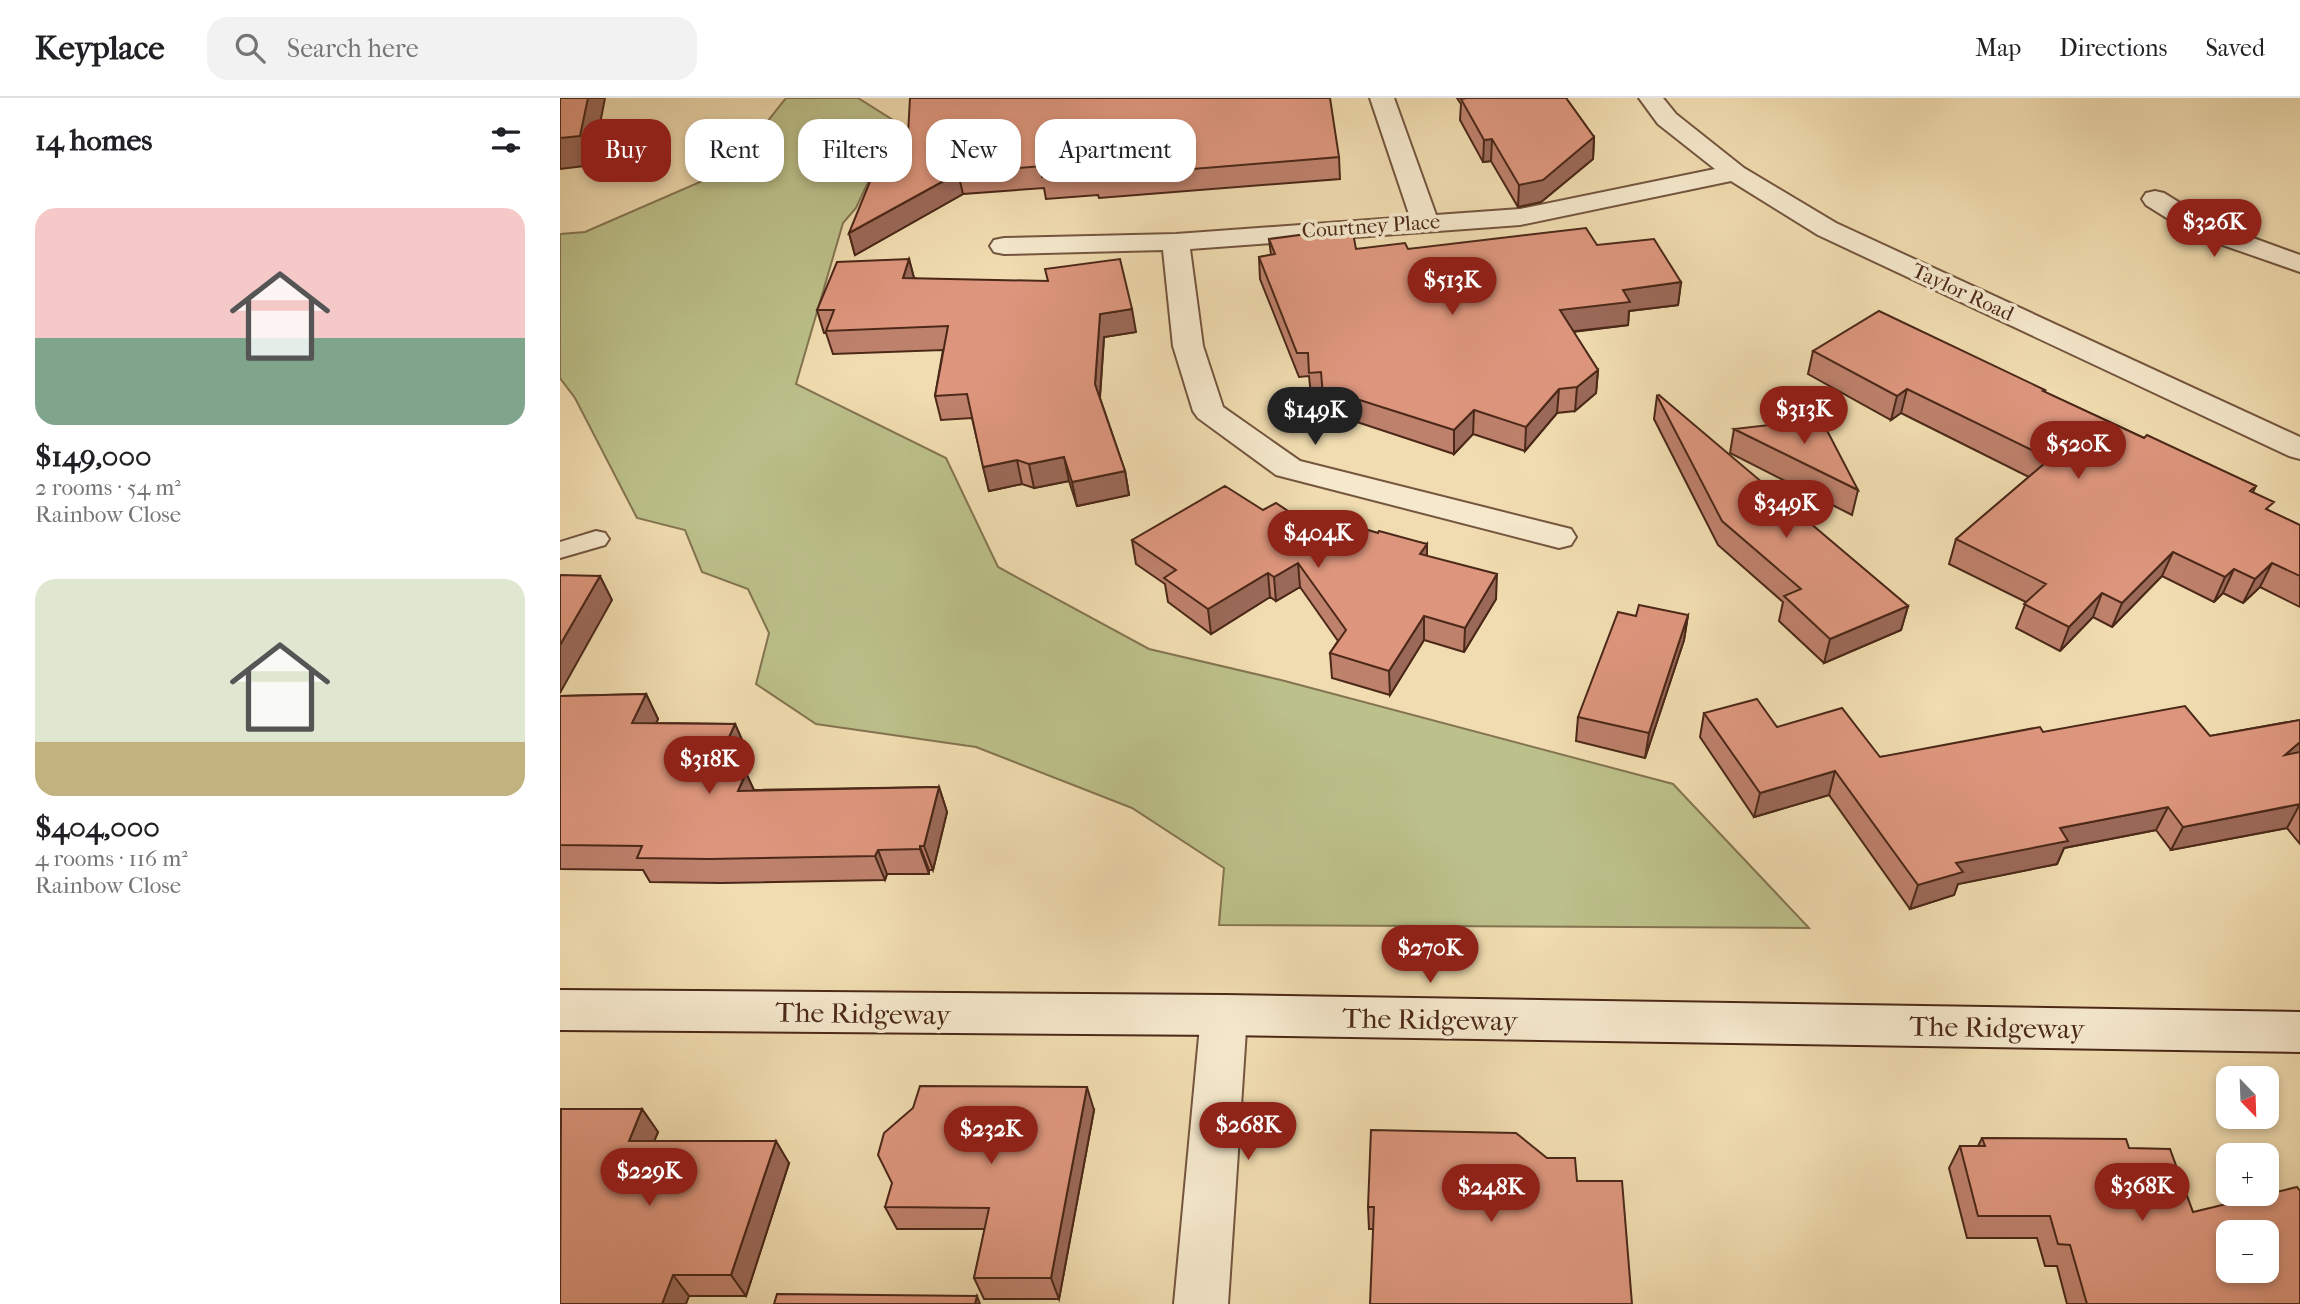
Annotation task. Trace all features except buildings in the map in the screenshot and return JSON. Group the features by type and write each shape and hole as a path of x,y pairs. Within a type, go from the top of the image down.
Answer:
{"street":[{"path":"1382,98 1425,222"},
{"name":"Taylor Road","path":"1651,98 1667,119 1735,173 1827,229 2300,449"},
{"name":"Courtney Place","path":"1004,246 1177,242 1520,216 1735,173"},
{"path":"2155,199 2203,229 2300,264"},
{"path":"1177,242 1188,346 1209,411 1288,468 1559,537"},
{"name":"The Ridgeway","path":"560,1010 1224,1015 2300,1031"},
{"path":"1201,1304 1224,1015"}],"lane":[{"path":"560,550 596,539"}],"green space":[{"path":"786,98 858,98 891,119 798,119 798,182 868,182 856,208 843,223 796,384 946,458 998,567 1149,649 1281,680 1673,784 1809,928 1219,925 1224,868 1132,808 976,747 816,724 756,684 769,633 748,589 702,572 685,530 637,518 575,398 560,378 560,234 585,232 700,182 784,182 784,119 769,119"}]}
